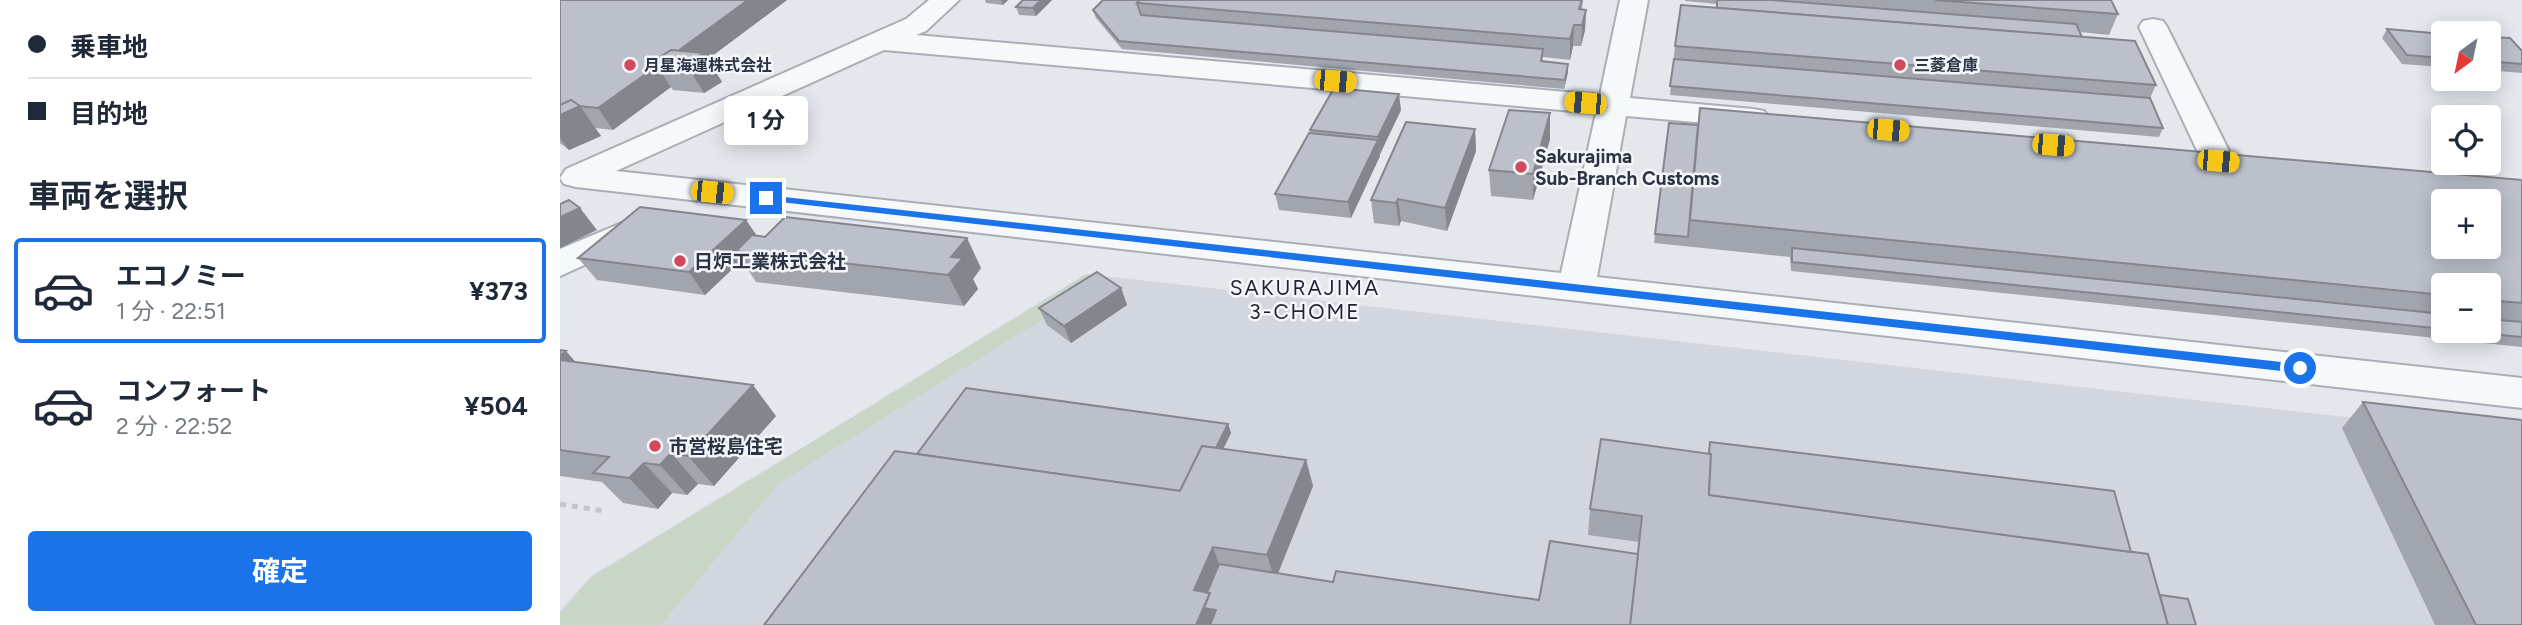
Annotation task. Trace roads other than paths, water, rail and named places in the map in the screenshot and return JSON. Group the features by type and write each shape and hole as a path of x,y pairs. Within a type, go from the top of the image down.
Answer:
{"street":[{"path":"568,180 835,50 883,41 916,25 946,0"},
{"path":"1576,289 1634,0"},
{"path":"2153,27 2218,161"},
{"path":"883,41 1778,120"},
{"path":"568,180 712,192 2522,393"},
{"path":"560,264 712,192"}],"place":[{"name":"月星海運株式会社","path":"630,65"},
{"name":"三菱倉庫","path":"1900,65"},
{"name":"Sakurajima Sub-Branch Customs","path":"1521,167"},
{"name":"日炉工業株式会社","path":"680,261"},
{"name":"市営桜島住宅","path":"655,446"}],"district":[{"name":"SAKURAJIMA 3-CHOME","path":"1305,300"}]}
